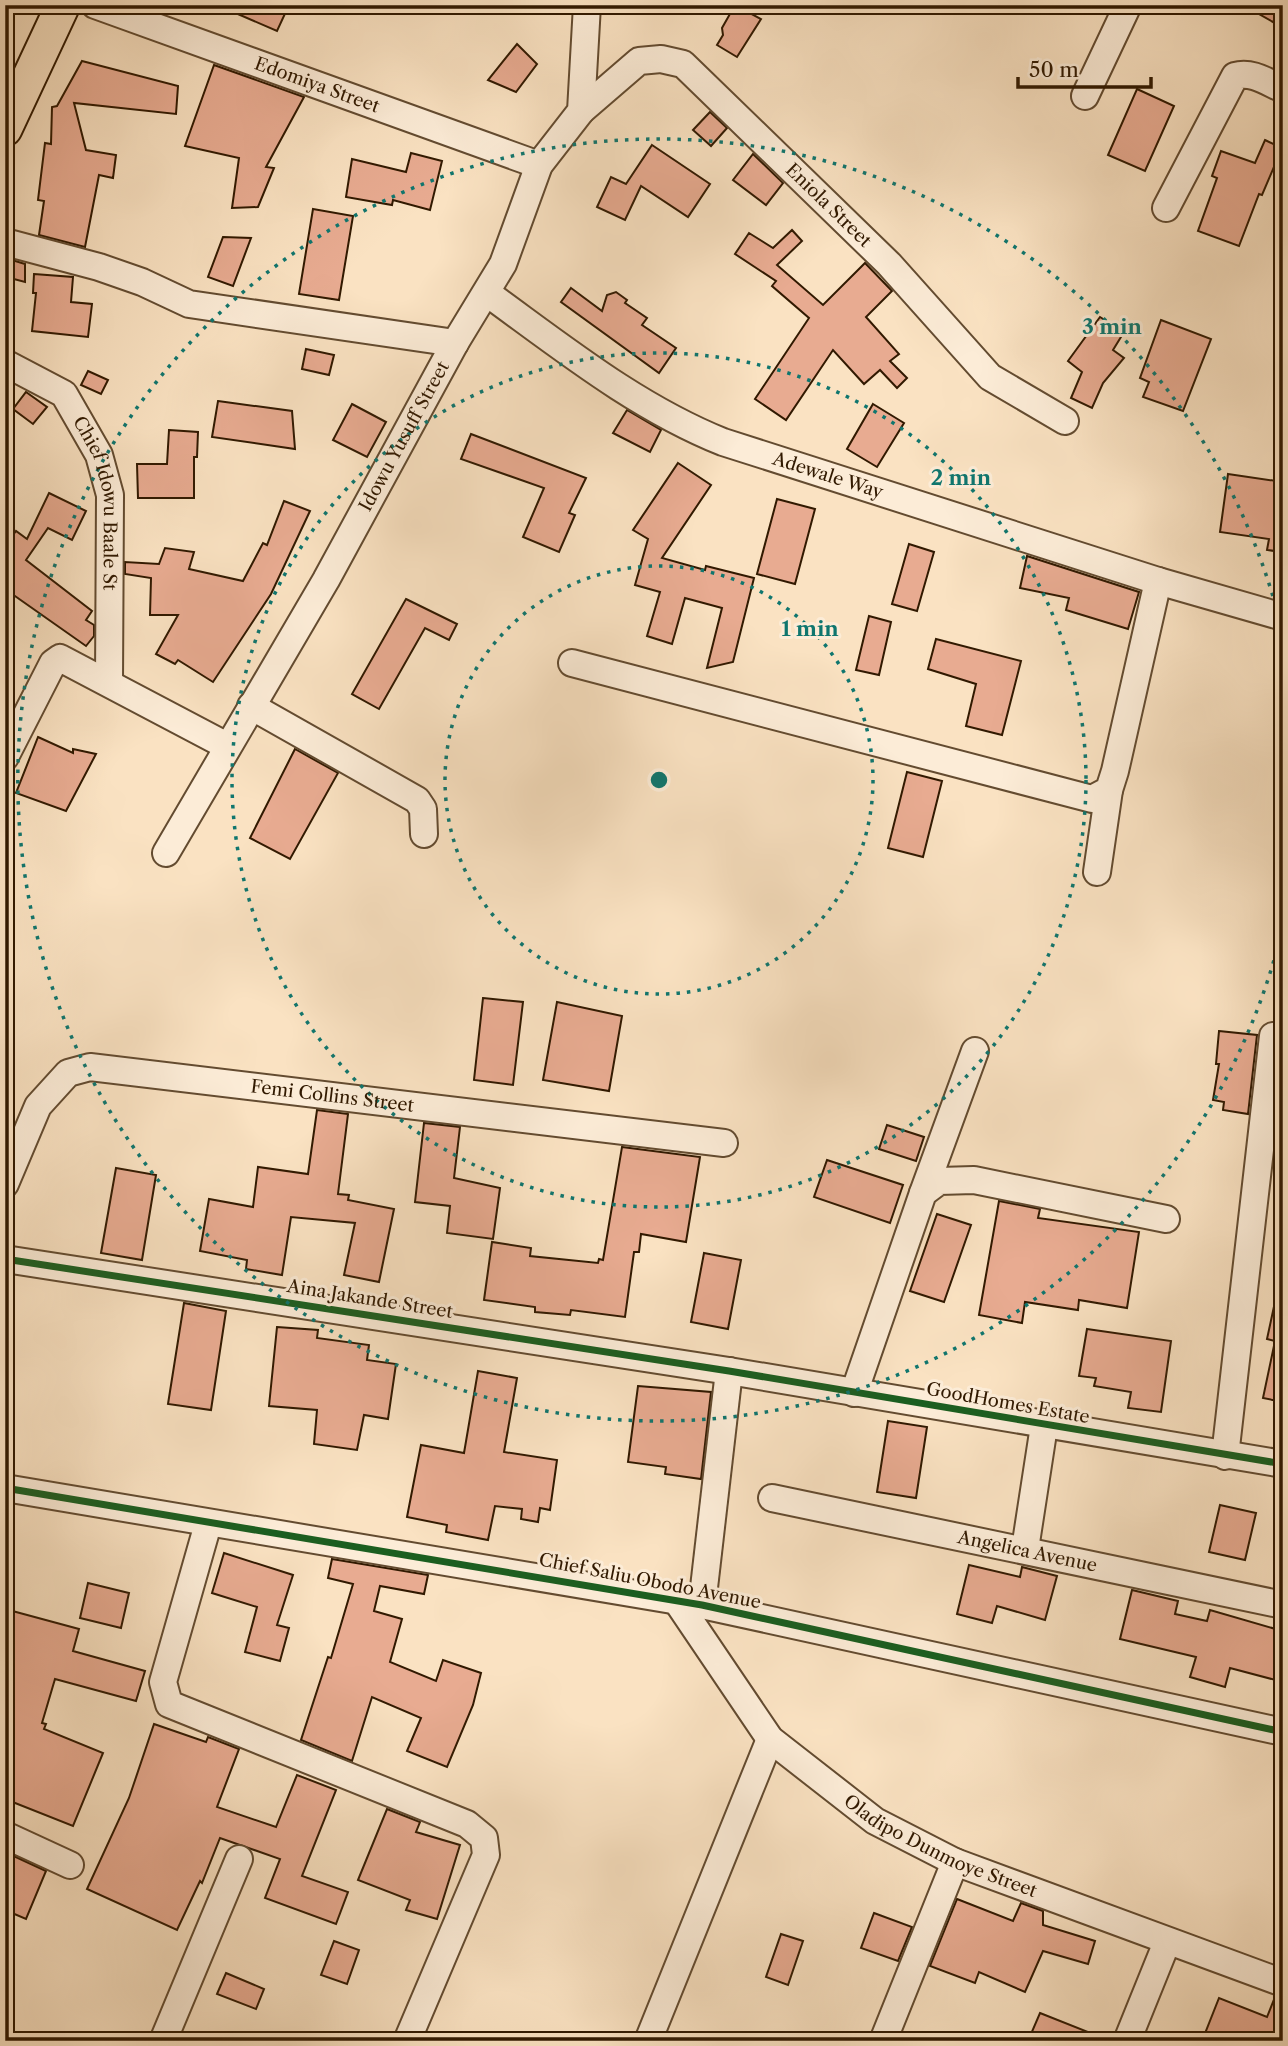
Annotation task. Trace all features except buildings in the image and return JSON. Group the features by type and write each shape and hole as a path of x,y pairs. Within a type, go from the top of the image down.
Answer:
{"main road":[{"path":"5,84 42,5"},
{"path":"5,129 62,5"}],"street":[{"name":"Edomiya Street","path":"95,5 539,165"},
{"path":"581,111 587,5"},
{"path":"1085,96 1128,5"},
{"name":"Eniola Street","path":"581,111 639,61 661,59 683,64 889,264 990,377 1065,421"},
{"path":"1166,208 1235,76 1244,74 1256,77 1283,89"},
{"name":"Idowu Yusuff Street","path":"166,853 326,580 456,343 503,264 539,165 581,111"},
{"path":"5,242 110,271 188,304 456,343"},
{"name":"Adewale Way","path":"487,293 635,399 676,423 723,442 1158,581 1283,617"},
{"name":"Chief Idowu Baale St","path":"5,363 64,394 99,455 110,495 109,682"},
{"path":"1097,872 1109,790 1158,581"},
{"path":"5,757 53,663 60,658 227,746"},
{"path":"572,663 1092,799 1109,790"},
{"path":"251,706 417,800 423,809 424,834"},
{"path":"1225,1456 1272,1036"},
{"path":"853,1393 975,1051"},
{"name":"Femi Collins Street","path":"5,1184 38,1105 68,1073 90,1068 724,1143"},
{"path":"923,1193 939,1181 974,1180 1166,1219"},
{"name":"Aina Jakande Street","path":"5,1259 729,1371"},
{"path":"702,1605 729,1371"},
{"name":"GoodHomes Estate","path":"729,1371 1283,1464"},
{"path":"1025,1549 1044,1426"},
{"name":"Chief Saliu Obodo Avenue","path":"5,1488 676,1600 1283,1732"},
{"name":"Angelica Avenue","path":"772,1499 1025,1549 1283,1605"},
{"path":"208,1524 163,1682 169,1704 467,1824 484,1838 486,1854 407,2041"},
{"name":"Oladipo Dunmoye Street","path":"676,1600 770,1739 875,1821 955,1862 1283,1983"},
{"path":"648,2041 770,1739"},
{"path":"5,1835 70,1865"},
{"path":"163,2041 239,1859"},
{"path":"883,2041 955,1862"},
{"path":"1127,2041 1167,1942"}],"cycle path":[{"path":"5,1259 729,1371 1283,1464"},
{"path":"5,1488 702,1605 1283,1732"}]}
